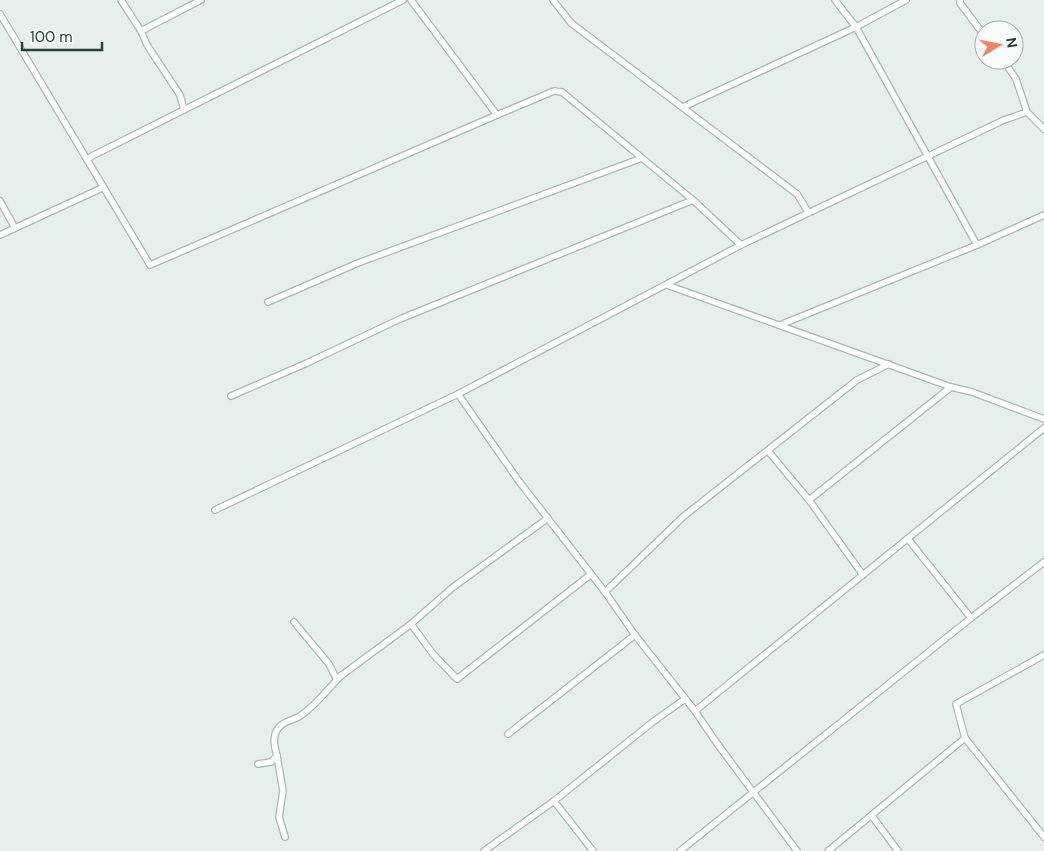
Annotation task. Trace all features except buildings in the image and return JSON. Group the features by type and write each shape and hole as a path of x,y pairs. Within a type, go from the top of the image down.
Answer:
{"street":[{"path":"121,0 141,31 147,45 180,95 184,110"},
{"path":"141,31 201,0"},
{"path":"87,160 403,0"},
{"path":"411,0 497,115"},
{"path":"553,0 571,23 797,194 808,212"},
{"path":"835,0 856,28 977,246"},
{"path":"683,108 856,28 906,0"},
{"path":"960,0 960,3 974,23"},
{"path":"0,14 150,266 554,91 562,92 692,200 741,245"},
{"path":"1010,70 1016,79 1027,112 1044,129"},
{"path":"215,510 458,394 741,245 808,212 1004,120 1027,112"},
{"path":"268,302 358,263 642,158"},
{"path":"0,235 102,188"},
{"path":"231,396 400,318 692,200"},
{"path":"0,201 15,228"},
{"path":"780,325 977,246 1044,215"},
{"path":"667,285 1044,419"},
{"path":"605,592 684,516 857,380 889,364"},
{"path":"809,500 951,386"},
{"path":"458,394 518,480 695,711 797,851"},
{"path":"695,711 1044,428"},
{"path":"768,451 809,500 863,575"},
{"path":"285,838 279,817 283,791 274,736 278,727 299,717 342,675 411,624 452,588 548,518"},
{"path":"908,539 971,618"},
{"path":"680,851 690,849 754,793 971,618 1044,562"},
{"path":"411,624 433,654 457,680 590,574"},
{"path":"294,622 329,664 336,678 342,675"},
{"path":"508,734 635,635"},
{"path":"1044,656 956,704 965,738 1044,838"},
{"path":"484,851 554,801 654,721 685,699"},
{"path":"828,851 965,738"},
{"path":"258,764 271,762 278,756"},
{"path":"554,801 593,851"},
{"path":"872,816 898,851"}]}
